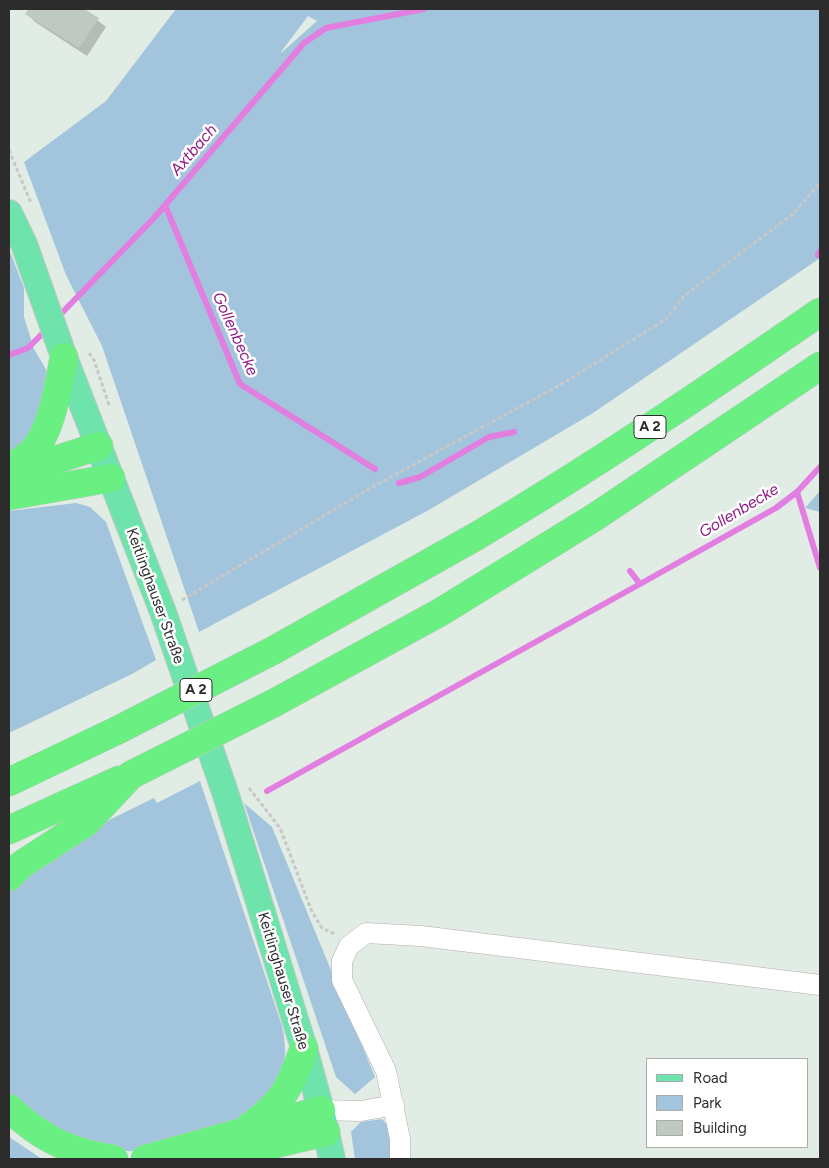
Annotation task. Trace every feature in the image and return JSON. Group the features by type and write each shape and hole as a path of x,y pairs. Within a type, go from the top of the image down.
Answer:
{"highway":[{"name":"A 2","path":"9,782 118,730 274,650 475,536 584,470 710,388 820,312"},
{"path":"9,469 34,449 44,430 54,402 61,348"},
{"path":"9,830 132,775 274,704 439,613 579,527 820,366"},
{"path":"9,474 99,446"},
{"path":"9,496 111,478"},
{"path":"9,877 21,865 87,822 132,775"},
{"path":"258,1147 267,1114 286,1093 304,1048"},
{"path":"9,1108 31,1129 56,1144 85,1155 114,1159"},
{"path":"213,1159 258,1147 324,1121"},
{"path":"9,1127 22,1141 57,1159"},
{"path":"145,1159 258,1147"}],"main road":[{"name":"Keitlinghauser Straße","path":"9,213 24,244 61,348 163,612 226,795 304,1048 324,1121 332,1159"}],"street":[{"path":"400,1159 400,1139 386,1071 342,980 342,961 349,946 366,933 421,936 820,985"},
{"path":"324,1121 361,1110 394,1104"}],"path":[{"path":"163,612 374,486 560,385 665,320 684,296 793,214 820,183"}],"green space":[{"path":"176,9 820,9 820,258 593,413 427,511 199,632 102,346 66,275 24,162 106,101","holes":["308,16 317,21 281,53"]},
{"path":"9,249 24,288 24,317 34,349 48,373 49,399 30,440 9,456"},
{"path":"820,491 820,512 805,508"},
{"path":"76,503 90,507 106,522 156,660 132,674 9,733 9,511"},
{"path":"200,781 282,1026 285,1060 281,1076 273,1092 247,1114 228,1124 185,1141 145,1150 129,1151 82,1145 49,1128 9,1097 9,888 95,827 154,798 157,803"},
{"path":"244,803 272,827 375,1077 355,1094 336,1077"},
{"path":"382,1119 391,1129 391,1159 355,1159 351,1132 361,1122"},
{"path":"9,1137 42,1159 9,1159"}],"building":[{"path":"29,9 84,9 99,18 79,48 25,14"}],"waterway":[{"name":"Axtbach","path":"56,319 154,218 304,43 326,28 424,9"},
{"name":"Gollenbecke","path":"165,205 240,384 375,469"},
{"path":"818,255 820,251"},
{"name":"Axtbach","path":"9,355 28,348 48,328"},
{"name":"Gollenbecke","path":"399,483 420,477 489,437 514,432"},
{"name":"Gollenbecke","path":"630,571 640,584 776,508 797,492 820,467"},
{"name":"Gollenbecke","path":"797,492 820,568"},
{"path":"267,791 640,584"}]}
